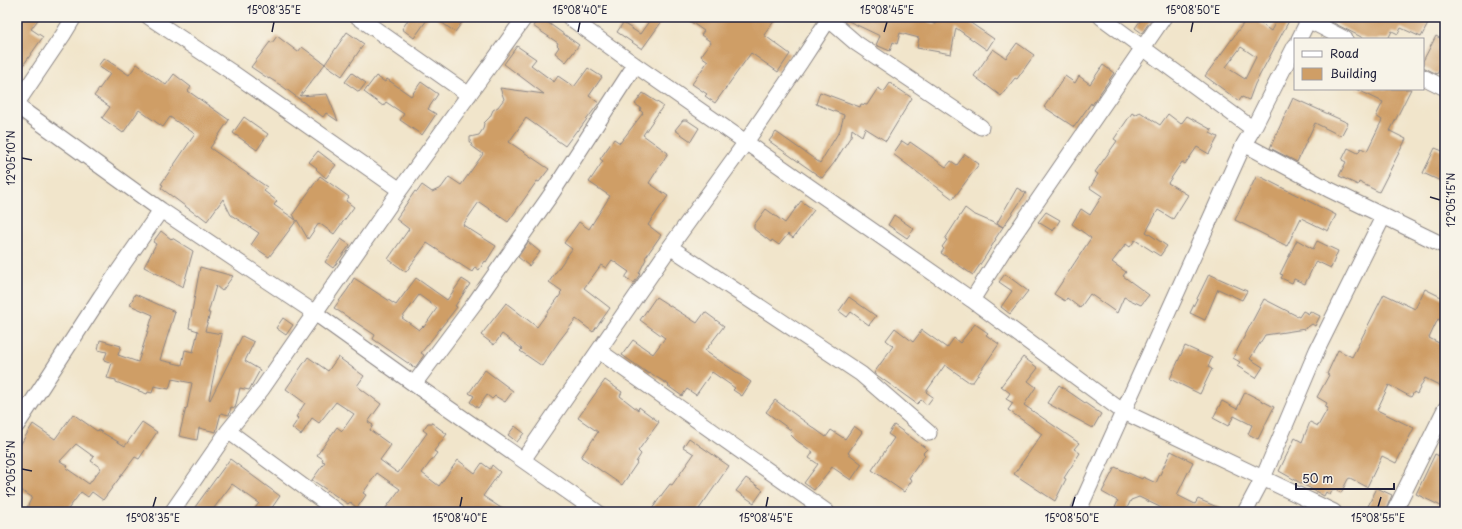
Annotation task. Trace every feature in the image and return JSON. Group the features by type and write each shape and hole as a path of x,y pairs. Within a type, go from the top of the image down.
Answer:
{"street":[{"path":"74,17 17,105 161,210 315,313 597,512"},
{"path":"149,17 230,71 400,190"},
{"path":"358,17 469,95"},
{"path":"172,512 228,431 262,389 400,190 525,17"},
{"path":"569,17 635,65 972,300 1122,411 1334,512"},
{"path":"1101,17 1253,129"},
{"path":"972,300 1003,251 1164,17"},
{"path":"523,460 670,247 800,64 828,18 856,43 981,127"},
{"path":"1300,38 1309,19 1343,38"},
{"path":"1078,512 1122,411 1244,144 1294,48"},
{"path":"414,384 474,304 550,196 635,65"},
{"path":"1424,78 1445,88"},
{"path":"1244,144 1278,164 1445,246"},
{"path":"17,425 101,296 161,210"},
{"path":"1245,512 1263,478 1317,350 1384,217"},
{"path":"670,247 861,374 929,433"},
{"path":"598,351 827,512"},
{"path":"1394,512 1445,409"},
{"path":"228,431 338,512"}],"building":[{"path":"22,17 40,17 31,29 43,37 17,74 17,24"},
{"path":"410,17 429,17 414,38 402,29"},
{"path":"434,17 466,17 455,32"},
{"path":"540,17 579,45 566,62 555,53 559,47 557,45 558,43 533,26"},
{"path":"652,17 665,17 642,49 617,32 623,23 640,34"},
{"path":"684,17 777,17 764,35 790,54 778,72 751,53 715,103 705,96 707,94 692,84 708,61 701,56 711,42 701,35 704,31"},
{"path":"840,17 911,17 936,24 938,17 962,17 994,39 987,50 956,28 951,54 917,48 919,38 900,33 897,44 893,42 890,51 876,45 880,36"},
{"path":"1143,17 1153,17 1142,33 1135,28"},
{"path":"1248,17 1252,17 1271,31 1278,17 1291,17 1255,84 1249,100 1242,97 1239,101 1205,76","holes":["1241,47 1256,57 1245,79 1226,67"]},
{"path":"1322,17 1413,17 1428,24 1421,37 1401,28 1398,34 1392,31 1388,38 1363,38"},
{"path":"347,32 364,44 342,76 325,64"},
{"path":"277,36 298,52 302,47 325,64 300,96 327,94 338,121 326,113 323,117 282,86 251,67 270,42 272,43"},
{"path":"1436,36 1445,41 1445,60 1437,74 1424,68 1424,59"},
{"path":"1017,43 1034,55 1017,79 1015,78 1001,96 974,76 993,49 1006,58"},
{"path":"517,46 536,59 531,65 554,82 558,76 574,87 588,68 602,77 589,96 599,103 565,146 526,118 509,142 549,169 539,182 537,181 508,222 479,202 463,225 496,246 479,270 475,267 472,272 427,243 406,272 388,259 409,229 396,219 415,191 417,192 422,185 432,192 441,188 449,177 461,185 483,154 472,146 470,137 479,135 483,129 484,123 490,117 493,110 498,107 504,99 500,88 544,94 504,64"},
{"path":"104,58 129,75 137,64 166,85 174,74 191,87 188,91 229,120 210,148 267,187 264,191 277,201 274,205 296,220 293,214 320,176 349,197 346,201 354,207 334,234 319,223 308,239 297,220 269,257 251,245 259,233 231,215 223,199 207,221 161,188 163,185 161,184 195,134 170,117 163,127 139,110 123,133 102,118 110,107 94,96 110,74 98,66"},
{"path":"1103,65 1114,73 1092,105 1091,103 1074,127 1044,107 1065,76 1075,83 1079,76 1090,84"},
{"path":"352,73 366,83 359,92 345,82"},
{"path":"376,76 385,82 387,79 411,96 421,82 438,94 428,109 436,114 422,135 400,120 404,114 386,102 383,106 364,92"},
{"path":"890,83 912,98 886,141 865,128 862,136 852,129 851,136 834,163 822,178 769,141 776,132 820,163 840,130 844,115 816,104 820,92 860,107 861,104 867,105 878,88 884,92"},
{"path":"1358,90 1410,90 1390,131 1406,139 1379,192 1359,182 1358,185 1339,176 1346,162 1342,160 1348,148 1358,153 1361,148 1367,151 1382,120 1376,116 1383,102"},
{"path":"643,93 663,106 643,135 668,153 649,183 668,196 648,225 661,235 645,258 646,259 639,273 640,274 634,283 626,278 629,272 612,260 606,268 601,265 584,288 610,308 593,332 576,319 542,366 520,351 522,349 502,334 494,345 481,335 506,303 537,327 561,294 560,293 562,291 549,282 572,249 564,243 579,222 589,229 610,196 589,182 603,161 600,159 614,139 620,143 643,113 640,110 641,108 635,104"},
{"path":"1293,98 1348,123 1341,136 1315,123 1297,162 1270,148"},
{"path":"1140,112 1160,125 1168,114 1181,124 1187,116 1212,130 1210,133 1218,137 1209,154 1197,147 1185,164 1182,162 1168,183 1188,195 1173,219 1158,210 1146,232 1167,246 1160,256 1135,240 1130,247 1126,244 1112,262 1126,272 1123,276 1149,295 1141,305 1124,297 1117,313 1090,294 1080,308 1067,298 1065,301 1054,294 1091,238 1072,224 1081,209 1090,215 1102,196 1090,188 1098,174 1095,172 1117,141 1114,139 1132,113 1135,115"},
{"path":"244,117 268,134 257,150 233,133"},
{"path":"683,120 687,120 699,128 691,141 675,130"},
{"path":"902,141 908,145 910,142 946,167 951,161 957,165 965,154 979,164 953,199 893,154"},
{"path":"1435,148 1445,152 1445,183 1423,173"},
{"path":"318,151 336,165 326,178 309,162"},
{"path":"1257,175 1336,215 1328,231 1301,218 1287,246 1235,220"},
{"path":"1017,188 1026,193 1003,227 997,223"},
{"path":"801,201 814,210 793,238 788,234 779,245 772,240 771,242 754,229 754,225 766,209 785,223"},
{"path":"965,208 973,214 1003,227 973,275 941,253 944,249 942,247 947,240 945,239"},
{"path":"1046,212 1060,220 1053,231 1038,222"},
{"path":"894,215 914,229 907,238 888,225"},
{"path":"161,231 171,239 172,238 193,251 183,287 144,267 156,244 153,242"},
{"path":"341,239 350,245 333,268 325,262"},
{"path":"1297,240 1313,249 1317,241 1338,251 1331,268 1316,261 1305,284 1294,279 1292,283 1281,278 1283,275 1280,274"},
{"path":"528,242 540,252 529,266 518,257"},
{"path":"200,267 233,276 222,291 216,286 208,313 210,313 205,331 222,334 209,399 210,400 242,336 254,342 245,361 260,370 249,390 240,388 235,408 231,407 229,415 221,413 216,432 199,428 197,440 179,436 192,383 172,379 169,389 154,386 152,393 148,392 147,394 116,382 116,380 107,378 112,363 104,360 107,352 98,350 100,340 121,346 118,355 138,362 153,315 130,305 135,294 175,312 160,360 182,365 185,350 193,352 198,331 189,328"},
{"path":"1005,274 1028,291 1010,314 1001,307 1012,291 999,282"},
{"path":"1209,274 1247,291 1242,300 1218,289 1205,320 1190,313"},
{"path":"354,278 396,305 416,278 447,300 462,279 470,284 455,306 457,307 421,353 424,355 415,368 373,339 375,335 334,308","holes":["419,295 437,308 424,327 423,326 419,330 402,318"]},
{"path":"1425,289 1445,299 1445,323 1438,319 1429,338 1445,346 1445,388 1425,378 1417,394 1414,392 1411,397 1389,385 1377,410 1414,428 1396,463 1382,456 1367,487 1350,478 1348,479 1341,493 1333,489 1330,495 1326,492 1324,496 1279,471 1295,438 1302,442 1310,422 1318,426 1328,408 1325,407 1327,403 1317,397 1329,375 1327,374 1338,350 1352,357 1384,294 1415,309"},
{"path":"656,297 697,323 705,312 724,326 705,351 751,382 742,396 733,390 735,388 712,372 696,395 687,389 682,396 668,386 669,385 650,373 649,374 622,355 633,340 653,354 665,338 640,320"},
{"path":"849,297 876,316 869,325 851,312 847,317 839,311"},
{"path":"1264,299 1299,317 1303,311 1309,314 1310,311 1320,316 1315,326 1312,324 1305,329 1265,335 1250,359 1263,367 1256,378 1237,366 1240,362 1233,358"},
{"path":"283,318 293,325 286,335 276,328"},
{"path":"975,324 988,333 986,335 999,344 973,382 969,382 945,365 926,392 933,397 927,405 921,400 917,404 874,373 893,346 886,340 895,328 913,342 922,330 947,348 954,338 960,343"},
{"path":"1185,346 1212,358 1208,367 1212,369 1200,394 1170,379"},
{"path":"308,357 328,371 338,357 364,376 357,386 381,404 368,422 373,425 370,430 391,445 380,460 398,473 427,433 423,430 428,423 432,423 447,434 434,451 437,453 422,473 439,486 458,460 475,473 482,463 490,469 492,465 500,472 483,496 507,512 383,512 400,489 377,473 363,493 366,495 357,508 350,502 348,504 312,480 325,462 322,461 323,459 317,455 337,427 342,431 354,414 336,402 319,423 312,418 301,435 292,428 299,418 296,417 305,403 286,389"},
{"path":"1023,357 1038,368 1028,381 1036,387 1024,405 1079,443 1074,449 1080,453 1064,478 1066,479 1055,501 1014,474 1042,434 1008,410 1013,403 1006,399 1010,393 1001,386"},
{"path":"485,370 513,391 505,402 495,396 492,399 487,395 478,408 470,402 474,396 469,393"},
{"path":"605,380 622,392 620,396 638,410 639,407 659,422 638,451 641,454 636,462 637,463 622,485 581,457 598,432 578,418"},
{"path":"1059,385 1101,414 1093,428 1047,403"},
{"path":"1245,392 1274,407 1258,439 1248,434 1252,425 1234,416 1228,426 1213,418 1222,401 1237,409"},
{"path":"775,400 826,437 831,430 845,439 854,426 862,432 848,453 862,464 851,480 832,467 814,490 804,483 818,464 809,458 813,452 790,434 792,431 766,412"},
{"path":"73,414 97,431 98,430 125,446 142,422 157,432 139,459 135,457 103,500 92,492 88,497 81,492 66,512 25,512 32,497 17,488 17,450 33,424 55,439","holes":["76,444 94,457 91,461 101,468 89,484 66,468 68,466 60,461"]},
{"path":"894,425 927,449 923,453 925,455 909,478 912,480 904,492 872,470 894,438 888,434"},
{"path":"515,426 524,433 517,442 508,435"},
{"path":"689,438 729,466 697,512 650,512 670,484 672,485 694,454 683,447"},
{"path":"1171,451 1193,462 1177,495 1195,504 1198,499 1229,512 1170,512 1139,497 1131,500 1125,512 1113,512 1118,501 1102,492 1115,467 1142,479 1143,477 1156,483"},
{"path":"1435,454 1445,459 1445,508 1416,494"},
{"path":"230,459 280,496 269,512 252,512 259,503 232,484 211,512 202,512 195,507"},
{"path":"746,478 763,490 754,503 736,491"},
{"path":"1377,488 1392,495 1385,512 1365,512"}]}
